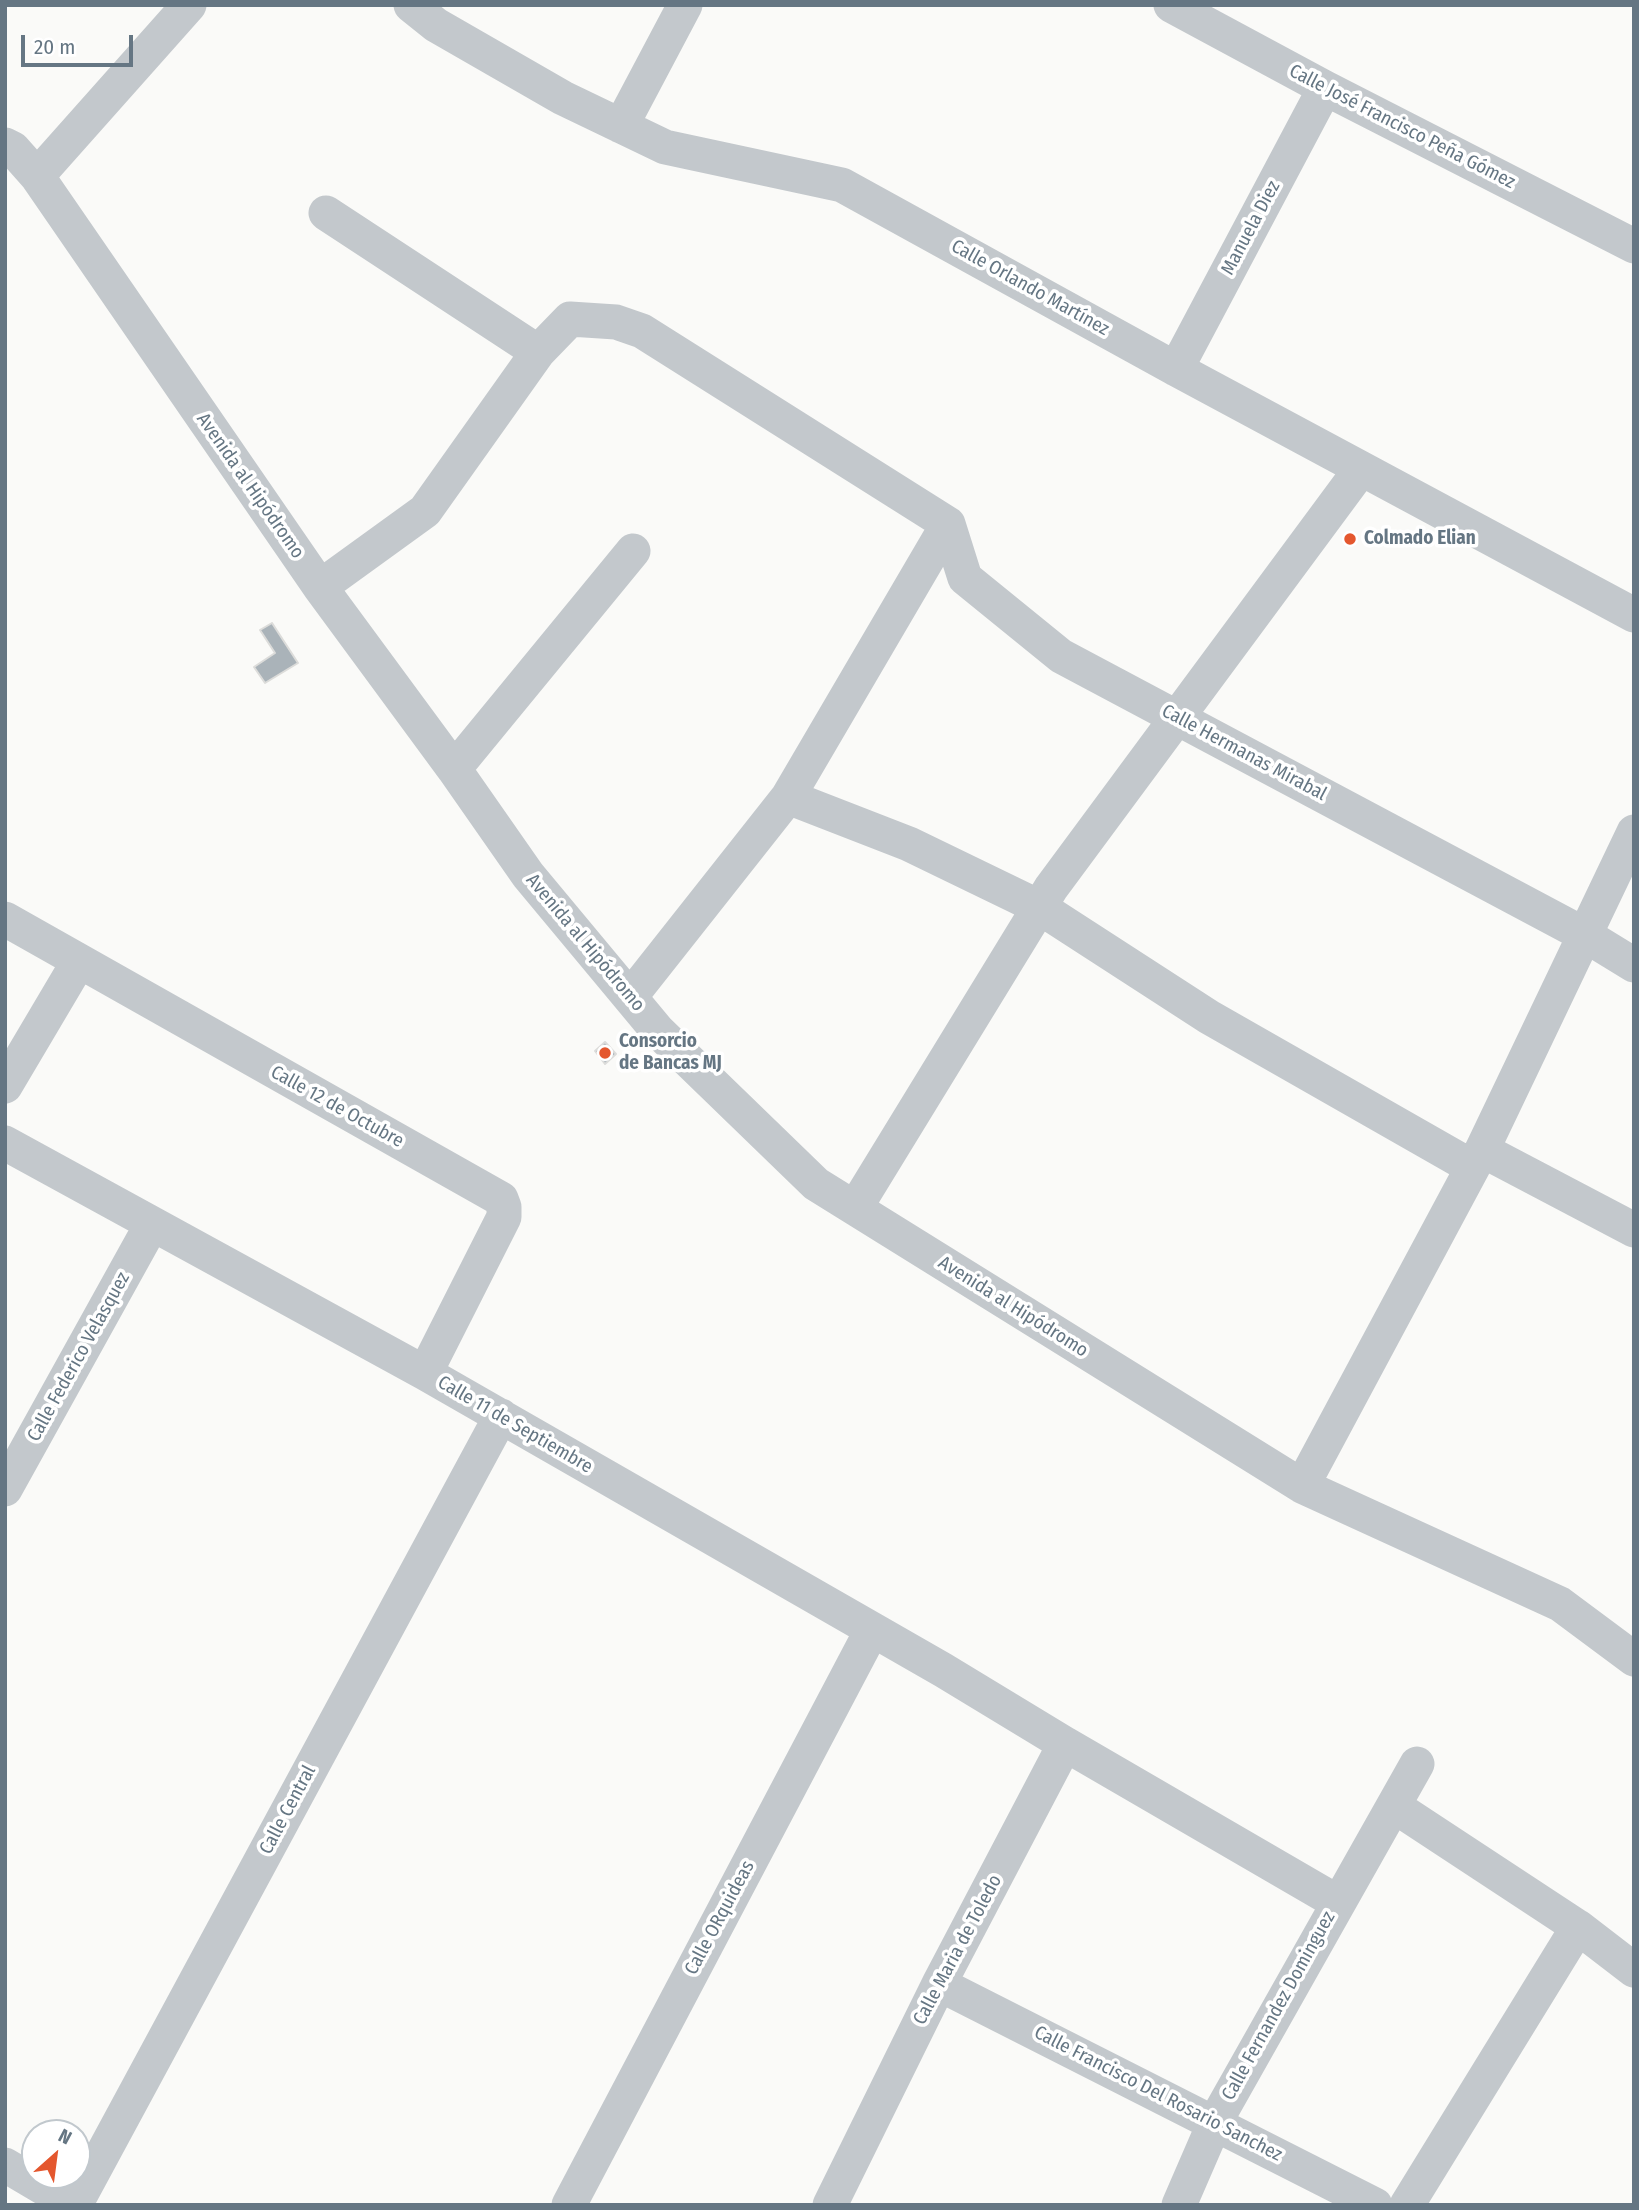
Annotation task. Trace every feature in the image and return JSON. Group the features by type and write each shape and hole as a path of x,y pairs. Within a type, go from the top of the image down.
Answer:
{"street":[{"path":"37,176 189,5"},
{"name":"Calle Orlando Martínez","path":"411,5 436,25 563,98 665,147 842,185 1176,369 1634,615"},
{"path":"621,126 685,5"},
{"name":"Calle José Francisco Peña Gómez","path":"1171,5 1325,88 1634,246"},
{"name":"Manuela Diez","path":"1176,369 1325,88"},
{"name":"Avenida al Hipódromo","path":"5,145 13,149 37,176 320,587 528,875 657,1030 816,1184 1302,1486 1560,1604 1634,1659"},
{"path":"326,213 538,352"},
{"path":"320,587 425,511 538,352 570,319 616,322 642,331 948,524 788,797 630,998"},
{"path":"855,1208 1051,888 1361,469"},
{"name":"Calle Hermanas Mirabal","path":"948,524 965,578 1061,656 1585,935 1634,965"},
{"path":"454,769 633,551"},
{"path":"788,797 909,844 1039,907 1209,1017 1477,1159 1634,1230"},
{"path":"1302,1486 1477,1159 1634,832"},
{"name":"Calle 12 de Octubre","path":"5,919 501,1199 505,1207 504,1217 425,1373"},
{"path":"5,1086 79,961"},
{"name":"Calle 11 de Septiembre","path":"5,1143 501,1416 1065,1744"},
{"name":"Calle Federico Velasquez","path":"5,1489 152,1224"},
{"name":"Calle Central","path":"74,2205 501,1416"},
{"name":"Calle ORquideas","path":"569,2205 872,1630"},
{"name":"Calle Fernandez Dominguez","path":"1065,1744 1337,1902 1215,2122 1179,2205"},
{"name":"Calle Maria de Toledo","path":"830,2205 939,1984 1065,1744"},
{"path":"1337,1902 1417,1764"},
{"path":"1394,1806 1578,1927 1634,1970"},
{"path":"1407,2205 1578,1927"},
{"name":"Calle Francisco Del Rosario Sanchez","path":"939,1984 1376,2205"},
{"path":"5,2165 74,2205"}],"building":[{"path":"272,623 298,663 265,683 254,667 275,653 260,630"},
{"name":"Consorcio de Bancas MJ","path":"605,1042 616,1054 605,1064 595,1051"}],"place":[{"name":"Colmado Elian","path":"1350,539"},
{"name":"Consorcio de Bancas MJ","path":"605,1053"}]}
